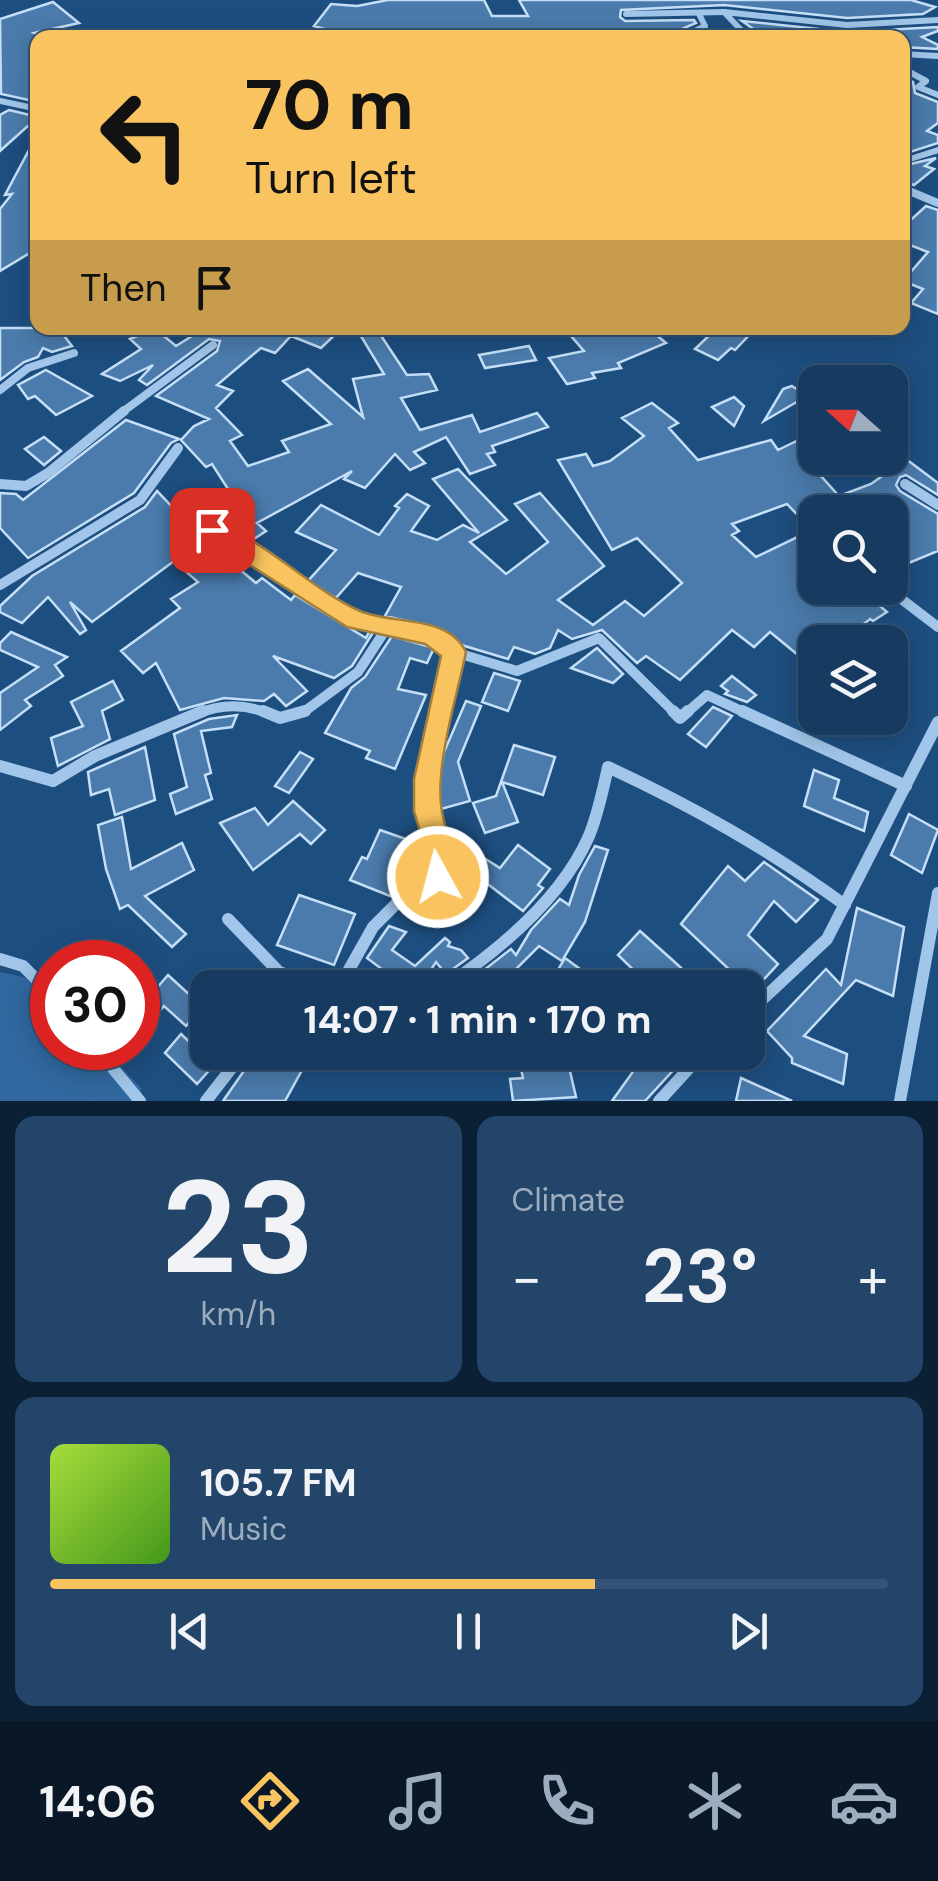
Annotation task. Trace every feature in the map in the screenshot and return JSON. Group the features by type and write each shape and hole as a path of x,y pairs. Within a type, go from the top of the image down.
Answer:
{"street":[{"path":"724,12 741,30"},
{"path":"626,14 770,14 848,25 938,20"},
{"path":"697,30 705,26 699,14"},
{"path":"910,54 938,56"},
{"path":"910,72 926,80 918,87 938,95"},
{"path":"0,101 30,107"},
{"path":"910,159 938,150"},
{"path":"910,187 938,202"},
{"path":"0,484 26,486 48,473 94,439 132,403 213,345"},
{"path":"0,390 28,368 74,353"},
{"path":"0,585 140,500 178,448"},
{"path":"905,484 938,505"},
{"path":"212,530 356,620 432,636 454,652 517,670 530,669 600,638 680,718 707,695 906,786"},
{"path":"908,604 938,627"},
{"path":"0,766 53,781 95,756 211,708 250,706 280,718 305,710 358,672 388,626"},
{"path":"228,918 279,972 317,986 346,975 372,928 411,888 438,877 439,849 428,811 428,779 454,652"},
{"path":"765,998 826,940 938,722"},
{"path":"472,970 547,896 588,839 608,768 702,811 766,849 845,905"},
{"path":"900,1101 938,893"},
{"path":"0,959 10,959 30,970"},
{"path":"114,1070 140,1101"},
{"path":"206,1101 230,1070"},
{"path":"659,1101 687,1070"}],"shaded area":[{"path":"0,972 30,978 30,1070 124,1070 142,1089 134,1101 0,1101"}],"building":[{"path":"388,0 484,0 492,16 528,16 519,0 911,0 935,7 923,14 847,18 724,5 621,10 620,17 625,21 696,23 680,30 328,30 314,26 331,4 357,6"},
{"path":"53,2 79,23 30,30 30,100 1,94 0,19"},
{"path":"742,21 828,30 755,30"},
{"path":"938,27 938,31 922,37 938,45 938,49 910,47 910,30 883,30"},
{"path":"910,80 915,93 938,102 938,123 927,131 938,135 938,143 910,152"},
{"path":"9,110 30,115 30,124 0,151 0,115"},
{"path":"30,148 30,253 0,271 0,209 12,194 5,195"},
{"path":"936,158 925,166 934,169 914,185 910,184 910,164"},
{"path":"926,206 938,210 938,314 911,303 923,289 910,284 910,273 928,252 910,245 910,221"},
{"path":"0,328 30,328 30,335 63,335 72,346 52,352 43,348 38,357 0,380"},
{"path":"130,335 163,335 176,346 194,335 335,335 321,348 291,336 275,353 261,348 217,385 233,391 216,408 242,435 230,441 248,466 289,452 282,441 331,424 283,381 308,369 363,417 353,379 384,374 360,335 381,335 407,375 429,374 437,390 401,398 420,430 472,415 480,432 537,413 548,427 492,446 495,452 487,454 495,465 470,474 446,437 414,452 425,463 410,470 395,454 365,488 344,479 352,471 257,523 266,531 248,543 217,523 207,523 205,535 233,553 226,558 256,583 262,578 291,600 295,595 366,638 370,630 374,631 352,666 334,678 273,656 307,691 286,706 274,694 264,701 224,698 180,710 156,663 143,673 121,651 180,608 171,599 198,582 174,561 92,622 70,602 86,630 80,634 48,597 22,623 0,612 0,606 32,576 145,507 157,491 179,514 228,489 212,464 206,467 181,440 194,426 209,419 156,396 217,351 220,341 209,339 147,385 139,380 153,365 120,381 102,374 141,349 130,339 135,337"},
{"path":"570,335 656,335 666,343 618,363 621,368 592,373 595,378 567,384 549,358 584,351"},
{"path":"710,335 749,335 718,360 695,349"},
{"path":"529,346 536,360 485,368 479,355"},
{"path":"46,370 92,396 56,415 35,396 28,399 18,385"},
{"path":"792,386 798,390 798,401 764,421 783,389"},
{"path":"734,397 744,406 734,426 712,407"},
{"path":"652,403 678,423 669,428 698,460 771,440 778,450 798,440 798,475 820,475 838,495 798,495 798,515 787,504 732,524 739,531 732,535 756,557 798,537 798,605 878,605 887,612 862,625 798,625 798,655 770,632 754,647 732,630 680,680 646,656 637,663 602,630 572,639 558,630 550,648 535,654 514,647 508,659 458,644 434,627 385,616 401,587 358,573 336,598 307,582 336,550 296,532 321,505 379,535 399,508 395,506 407,494 429,506 411,531 437,540 463,525 479,533 433,479 458,469 507,520 470,542 506,574 548,542 515,504 540,493 604,566 558,600 593,625 625,601 644,616 682,583 637,538 612,550 558,460 586,454 593,466 610,461 644,436 622,418"},
{"path":"126,420 179,439 171,443 134,493 28,558 0,528 0,493 16,494 23,500"},
{"path":"44,437 61,451 44,465 25,449"},
{"path":"908,460 938,483 938,495 906,475"},
{"path":"884,475 906,475 896,485 907,495 842,495"},
{"path":"908,496 938,514 938,551 908,563"},
{"path":"11,632 67,657 55,665 63,676 25,700 31,706 0,730 0,693 38,667 0,650 0,643"},
{"path":"392,636 434,648 427,663 410,658 398,689 426,695 395,769 366,758 370,751 325,733 351,688 365,677"},
{"path":"597,648 623,674 613,683 571,668"},
{"path":"494,673 520,681 508,711 482,702"},
{"path":"732,676 756,695 747,702 725,694 728,691 721,686"},
{"path":"113,681 123,700 102,711 110,739 58,766 51,738 83,726 71,702"},
{"path":"466,701 481,706 458,762 470,801 441,809 438,784 444,752"},
{"path":"713,707 732,716 706,747 688,734"},
{"path":"237,715 232,727 201,731 211,773 205,775 212,799 176,814 170,794 187,787 174,734 209,719"},
{"path":"514,745 555,757 543,795 502,782 518,822 485,833 473,803 496,796"},
{"path":"145,747 155,800 115,815 109,789 91,795 88,772"},
{"path":"300,752 313,759 289,793 275,786"},
{"path":"814,770 839,780 834,798 868,812 864,831 804,806"},
{"path":"293,801 325,830 311,844 300,834 253,870 220,823 255,808 268,825"},
{"path":"909,814 938,830 922,873 891,855"},
{"path":"122,817 131,869 182,843 194,870 145,896 186,934 172,947 128,905 120,909 106,869 98,825"},
{"path":"380,830 420,844 405,881 390,896 350,880 362,857 367,859"},
{"path":"518,845 550,869 538,885 543,888 523,911 485,882 454,922 428,905 468,848 500,868"},
{"path":"595,846 608,850 585,922 562,961 539,946 517,970 484,970 511,949 516,955 531,930 560,899 569,905"},
{"path":"764,862 818,900 796,922 774,901 748,935 778,964 765,978 765,970 730,970 681,924 728,866 745,881"},
{"path":"299,895 355,914 334,965 277,945"},
{"path":"857,908 904,927 893,996 856,980 804,1036 847,1054 843,1084 792,1063 792,1058 767,1031 826,969 841,985"},
{"path":"389,926 406,932 392,950 415,966 445,938 450,942 448,946 461,950 468,958 452,970 443,970 436,962 431,970 383,970 367,958"},
{"path":"640,931 682,970 633,970 618,955"},
{"path":"565,958 581,970 558,970"},
{"path":"168,975 190,995 190,1022 186,1026 164,1006 160,1011 160,984"},
{"path":"181,1034 190,1042 190,1070 210,1070 197,1084 165,1053"},
{"path":"245,1070 302,1070 285,1101 223,1101"},
{"path":"521,1070 570,1070 576,1097 513,1101 510,1079 523,1078"},
{"path":"634,1070 673,1070 645,1101 612,1101"},
{"path":"741,1078 792,1101 736,1101"}],"route":[{"path":"212,530 266,561 332,608 356,620 432,636 454,652 428,779 428,811 439,849 438,877"}]}
